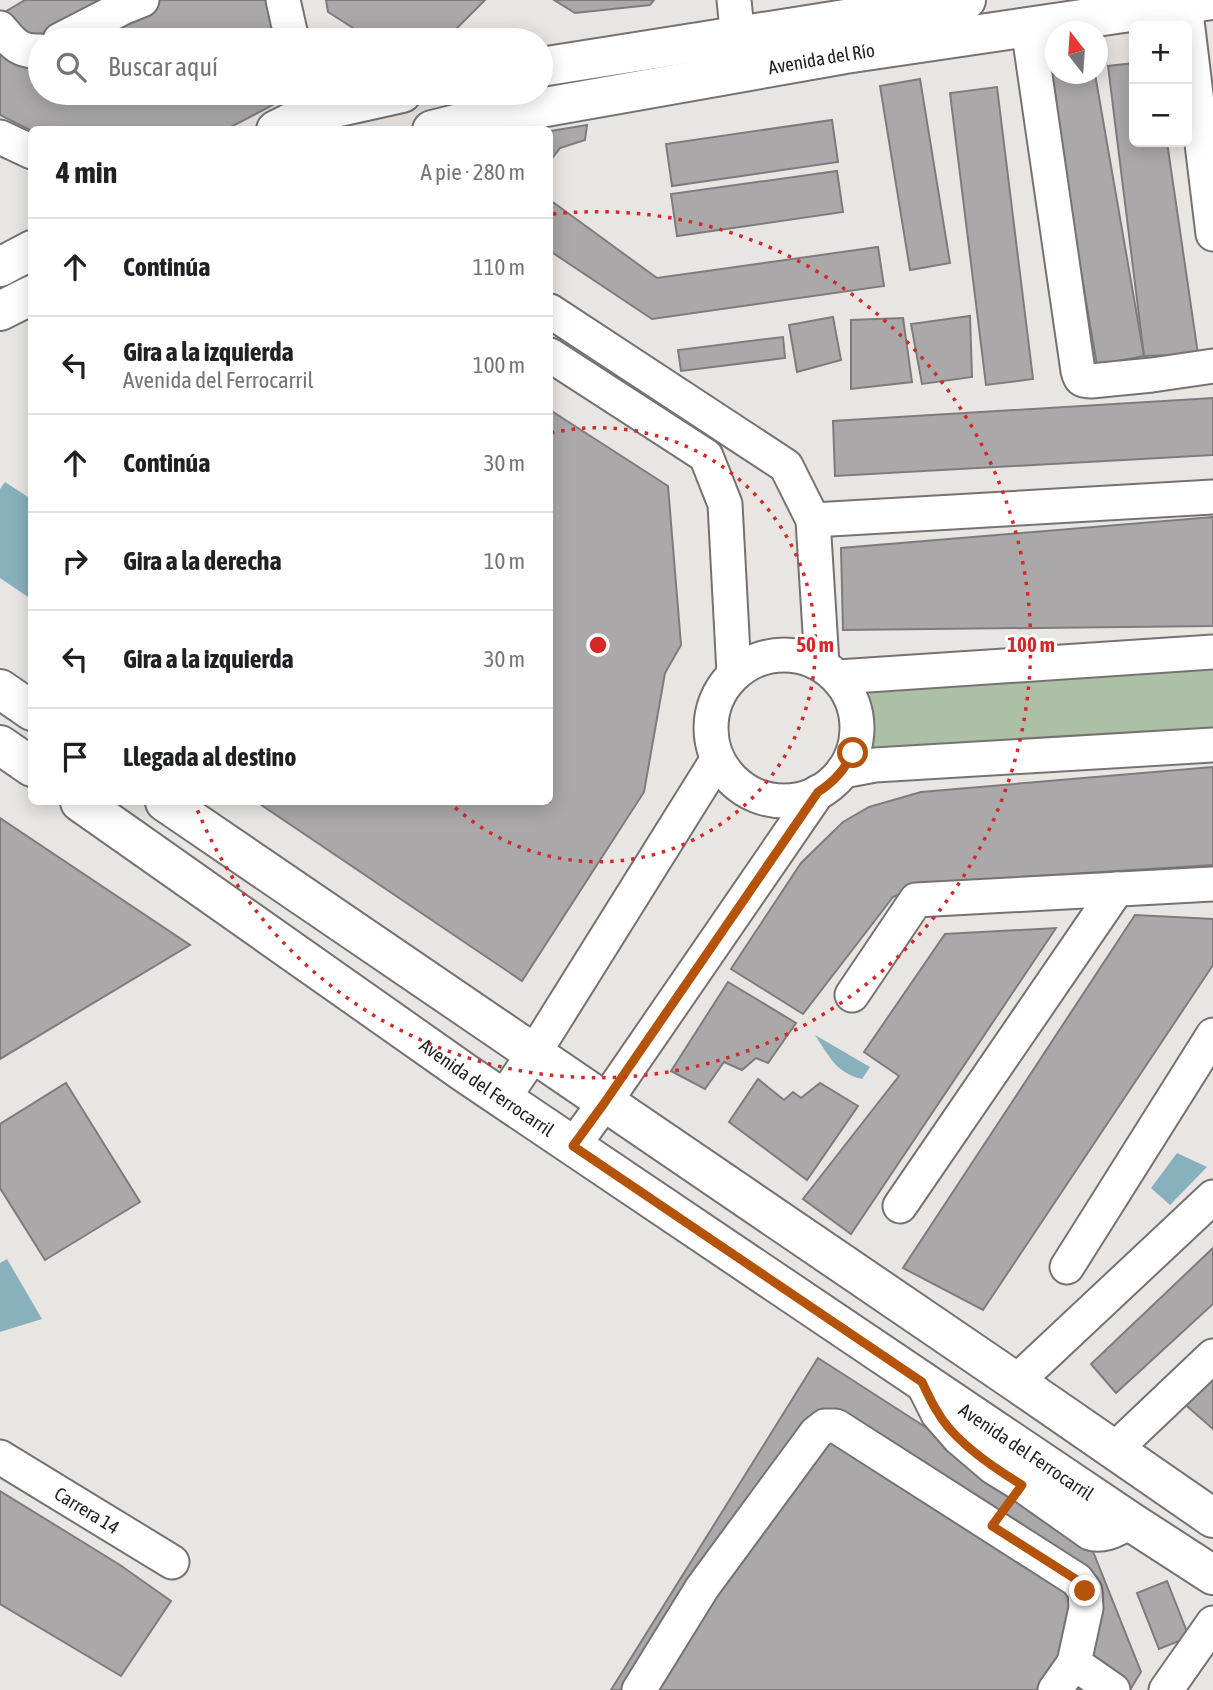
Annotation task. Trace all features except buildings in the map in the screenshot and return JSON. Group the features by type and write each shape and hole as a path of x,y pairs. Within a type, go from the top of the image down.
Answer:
{"main road":[{"name":"Avenida del Río","path":"553,64 736,18 966,0"},
{"name":"Avenida del Río","path":"450,126 845,54 1198,2"},
{"path":"296,112 335,105"},
{"path":"0,267 28,252"},
{"path":"0,311 28,297"},
{"path":"0,689 28,708"},
{"path":"0,745 28,764"},
{"name":"Avenida del Ferrocarril","path":"84,805 503,1099 1213,1575"},
{"path":"169,805 1213,1518"}],"street":[{"path":"83,28 142,0"},
{"path":"283,0 289,28"},
{"path":"1198,2 1213,234"},
{"path":"736,18 741,73"},
{"path":"1028,27 1080,379 1091,381 1213,366"},
{"path":"0,28 15,45 28,51"},
{"path":"0,137 28,150"},
{"path":"553,313 786,466 813,520 830,671"},
{"path":"553,357 706,456 725,504 734,673"},
{"path":"813,520 1213,497"},
{"path":"830,671 1213,652"},
{"path":"573,1146 831,782 853,753 857,734 856,713 850,694 830,671 800,655 776,654 753,660 734,673 719,692 710,714 710,737 717,760 730,779 750,793 772,801 796,800 831,782 875,765 1213,745"},
{"path":"503,1099 717,760"},
{"path":"852,995 916,900 1213,884"},
{"path":"900,1206 1117,889"},
{"path":"1067,1267 1213,1035"},
{"path":"1016,1382 1213,1197"},
{"path":"1115,1449 1213,1356"},
{"path":"922,1382 938,1414 959,1438 993,1467 1090,1533 1103,1535 1131,1522"},
{"path":"639,1690 702,1588 816,1433 825,1426 836,1426 1077,1580 1085,1591 1086,1608 1074,1663 1055,1690"},
{"name":"Carrera 14","path":"0,1457 172,1562"},
{"path":"962,1507 993,1467"},
{"path":"992,1526 1022,1485"},
{"path":"1166,1690 1213,1623"},
{"path":"1074,1663 1113,1690"}],"green space":[{"path":"1213,664 1213,728 873,750 869,685"}],"water":[{"path":"5,482 28,497 28,597 0,578 0,489"},
{"path":"815,1035 870,1067 862,1079 839,1068"},
{"path":"1177,1153 1207,1167 1170,1205 1151,1188"},
{"path":"7,1259 42,1319 0,1332 0,1263"}],"route":[{"path":"853,753 843,771 832,783 818,792 573,1146 922,1382 938,1414 959,1438 993,1467 1022,1485 992,1526 1077,1580 1085,1591"}]}
